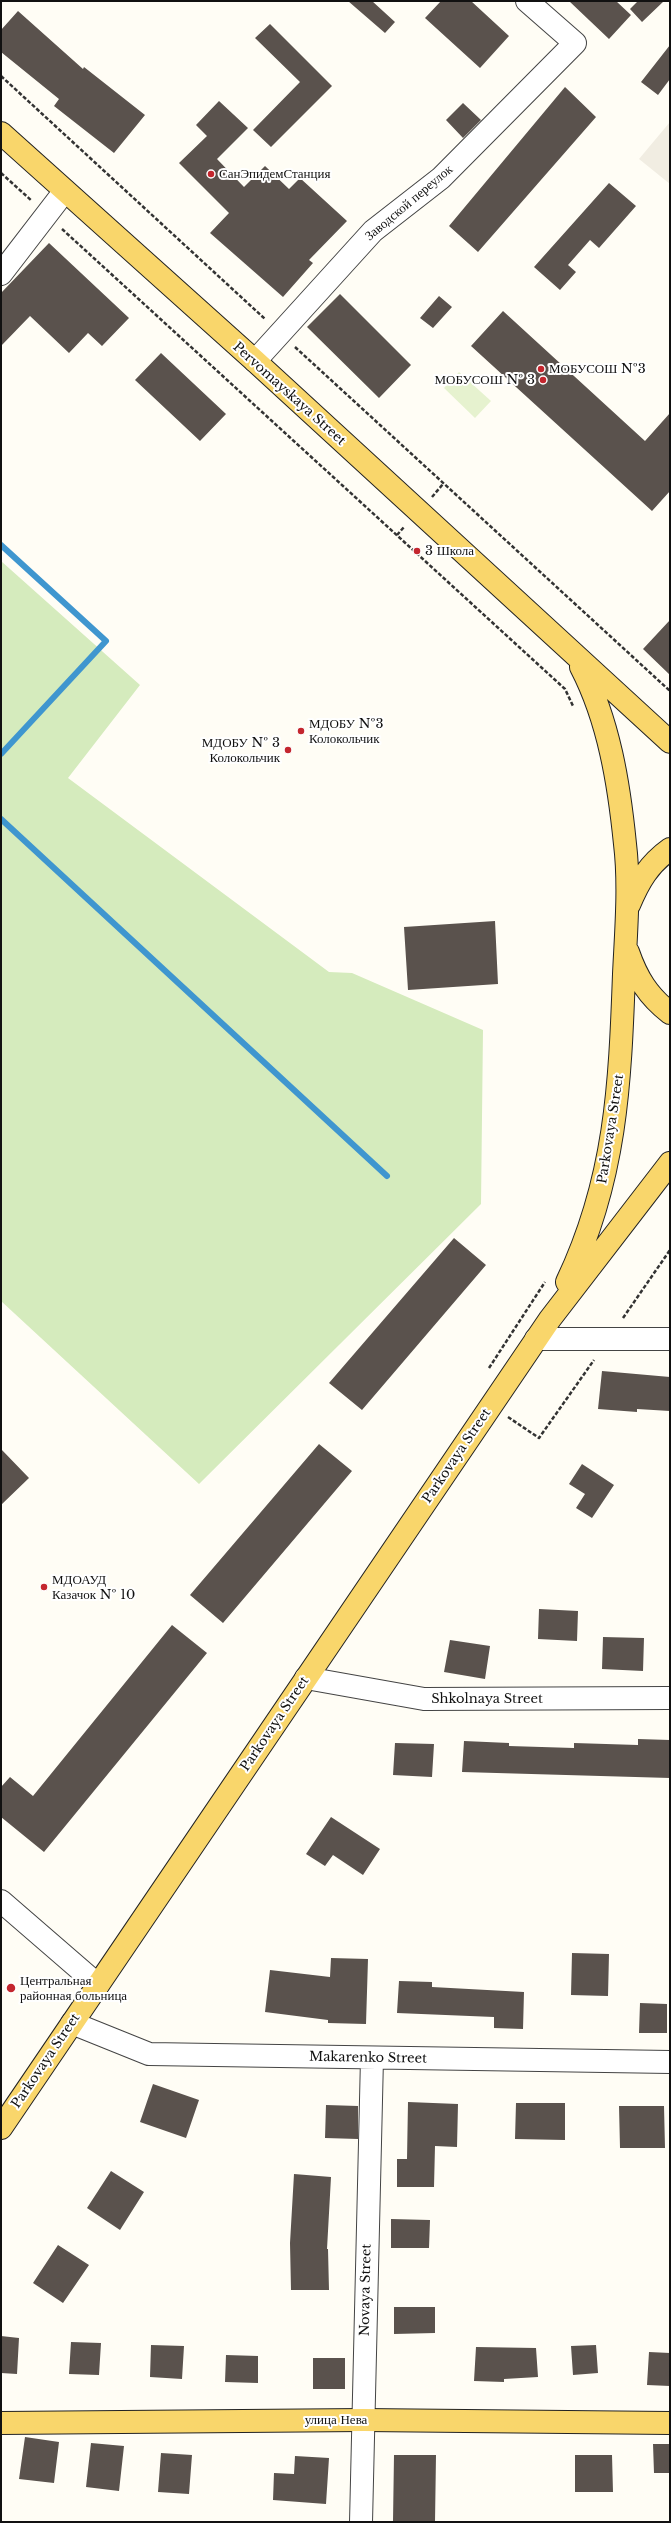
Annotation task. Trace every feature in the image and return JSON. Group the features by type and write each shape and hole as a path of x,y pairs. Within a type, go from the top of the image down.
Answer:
{"main road":[{"name":"Pervomayskaya Street","path":"1,133 64,192 254,361 670,742"},
{"name":"Pervomayskaya Street","path":"576,657 593,691 608,738 626,845 626,928"},
{"path":"670,848 656,859 639,881 628,907 626,928 627,949 637,977 654,1001 670,1013"},
{"name":"Parkovaya Street","path":"550,1319 583,1249 598,1206 608,1165 621,1068 626,928"},
{"name":"Parkovaya Street","path":"1,2128 536,1339 670,1163"},
{"name":"улица Нева","path":"1,2423 363,2420 670,2423"}],"street":[{"name":"Заводской переулок","path":"254,361 373,231 441,178 575,43 527,1"},
{"path":"1,274 64,192"},
{"path":"536,1339 670,1339"},
{"name":"Shkolnaya Street","path":"306,1678 424,1699 670,1698"},
{"path":"1,1901 98,1985"},
{"name":"Makarenko Street","path":"72,2023 149,2054 670,2062"},
{"name":"Novaya Street","path":"361,2522 372,2058"}],"path":[{"path":"1,76 670,691"},
{"path":"1,173 565,689 574,708"},
{"path":"491,1406 539,1438 670,1250"},
{"path":"486,1373 546,1280"}],"green space":[{"path":"459,372 491,401 475,418 444,388"},
{"path":"1,561 140,685 68,778 329,972 352,973 483,1030 481,1204 199,1484 1,1301"}],"shaded area":[{"path":"670,122 670,184 639,159"}],"building":[{"path":"348,1 372,1 395,22 385,33"},
{"path":"441,1 471,1 509,36 480,68 425,18"},
{"path":"569,1 616,1 631,15 609,39"},
{"path":"638,1 664,1 642,22 630,9"},
{"path":"18,11 83,69 84,67 145,115 114,153 54,106 59,99 1,52 1,30"},
{"path":"270,24 332,86 271,147 253,130 300,82 255,38"},
{"path":"670,45 670,79 658,95 641,82"},
{"path":"565,87 596,117 478,252 449,226"},
{"path":"219,101 248,128 217,159 244,187 265,166 289,189 300,178 347,221 309,260 313,263 283,297 210,233 229,213 179,163 207,136 196,125"},
{"path":"463,103 481,120 463,138 446,120"},
{"path":"609,183 636,206 599,248 590,240 568,265 576,272 560,290 534,267"},
{"path":"49,243 129,318 102,346 88,333 69,353 30,316 1,346 1,293"},
{"path":"340,294 411,365 379,398 307,327"},
{"path":"439,296 452,307 433,328 420,318"},
{"name":"МОБУСОШ № 3","path":"503,311 645,441 670,413 670,491 652,511 471,346"},
{"path":"161,353 226,414 200,441 135,380"},
{"path":"670,620 670,675 643,649"},
{"path":"495,921 498,984 408,990 404,927"},
{"path":"454,1238 486,1265 362,1410 329,1383"},
{"path":"602,1371 670,1377 670,1411 637,1409 637,1412 598,1409"},
{"path":"319,1444 352,1471 223,1623 190,1595"},
{"path":"1,1449 29,1478 1,1505"},
{"path":"582,1464 614,1485 592,1518 576,1508 585,1494 569,1484"},
{"path":"539,1609 578,1611 577,1641 538,1639"},
{"path":"172,1625 207,1653 44,1852 1,1817 1,1787 10,1777 33,1796"},
{"path":"603,1637 644,1638 643,1671 602,1669"},
{"path":"450,1640 490,1646 485,1679 444,1672"},
{"path":"638,1739 670,1740 670,1778 462,1772 464,1741 509,1743 509,1746 574,1748 574,1743 638,1745"},
{"path":"395,1743 434,1744 432,1777 393,1775"},
{"path":"331,1817 380,1849 363,1875 333,1855 325,1866 306,1854"},
{"path":"572,1953 609,1954 608,1996 571,1995"},
{"path":"331,1958 368,1959 366,2024 328,2023 328,2020 265,2012 270,1970 330,1977"},
{"path":"399,1981 432,1982 432,1987 524,1992 523,2029 494,2028 494,2017 397,2013"},
{"path":"640,2003 667,2004 667,2033 639,2033"},
{"path":"153,2084 199,2100 186,2138 140,2122"},
{"path":"408,2102 458,2104 457,2147 435,2146 434,2187 397,2187 397,2159 407,2159"},
{"path":"516,2103 565,2103 565,2140 515,2139"},
{"path":"326,2105 358,2106 358,2139 325,2138"},
{"path":"619,2106 664,2106 665,2148 620,2148"},
{"path":"111,2171 144,2192 120,2230 87,2208"},
{"path":"294,2174 331,2177 327,2249 329,2290 291,2290 290,2243"},
{"path":"391,2219 430,2220 429,2248 391,2248"},
{"path":"58,2245 89,2265 63,2303 33,2283"},
{"path":"394,2307 435,2307 435,2333 394,2334"},
{"path":"1,2336 19,2338 17,2374 1,2373"},
{"path":"71,2342 101,2343 99,2375 69,2374"},
{"path":"151,2345 184,2346 182,2379 150,2377"},
{"path":"596,2345 598,2373 573,2375 571,2346"},
{"path":"476,2347 536,2348 538,2377 504,2379 504,2382 474,2381"},
{"path":"649,2352 670,2353 670,2386 647,2385"},
{"path":"226,2355 258,2356 258,2383 225,2382"},
{"path":"313,2358 345,2358 345,2389 313,2389"},
{"path":"25,2437 59,2442 54,2483 19,2479"},
{"path":"91,2443 124,2446 119,2491 86,2487"},
{"path":"653,2444 670,2444 670,2473 654,2473"},
{"path":"161,2453 192,2455 189,2494 158,2492"},
{"path":"394,2455 436,2455 435,2522 393,2521"},
{"path":"575,2455 612,2455 613,2492 575,2492"},
{"path":"295,2456 329,2458 326,2504 273,2500 274,2473 294,2474"}],"waterway":[{"path":"1,545 106,641 1,754"},
{"path":"1,819 387,1176"}],"place":[{"name":"СанЭпидемСтанция","path":"211,174"},
{"name":"МОБУСОШ №3","path":"541,369"},
{"name":"МОБУСОШ № 3","path":"543,380"},
{"name":"3 Школа","path":"417,551"},
{"name":"МДОБУ №3 Колокольчик","path":"301,731"},
{"name":"МДОБУ № 3 Колокольчик","path":"288,750"},
{"name":"МДОАУД Казачок № 10","path":"44,1587"},
{"name":"Центральная районная больница","path":"11,1988"}]}
